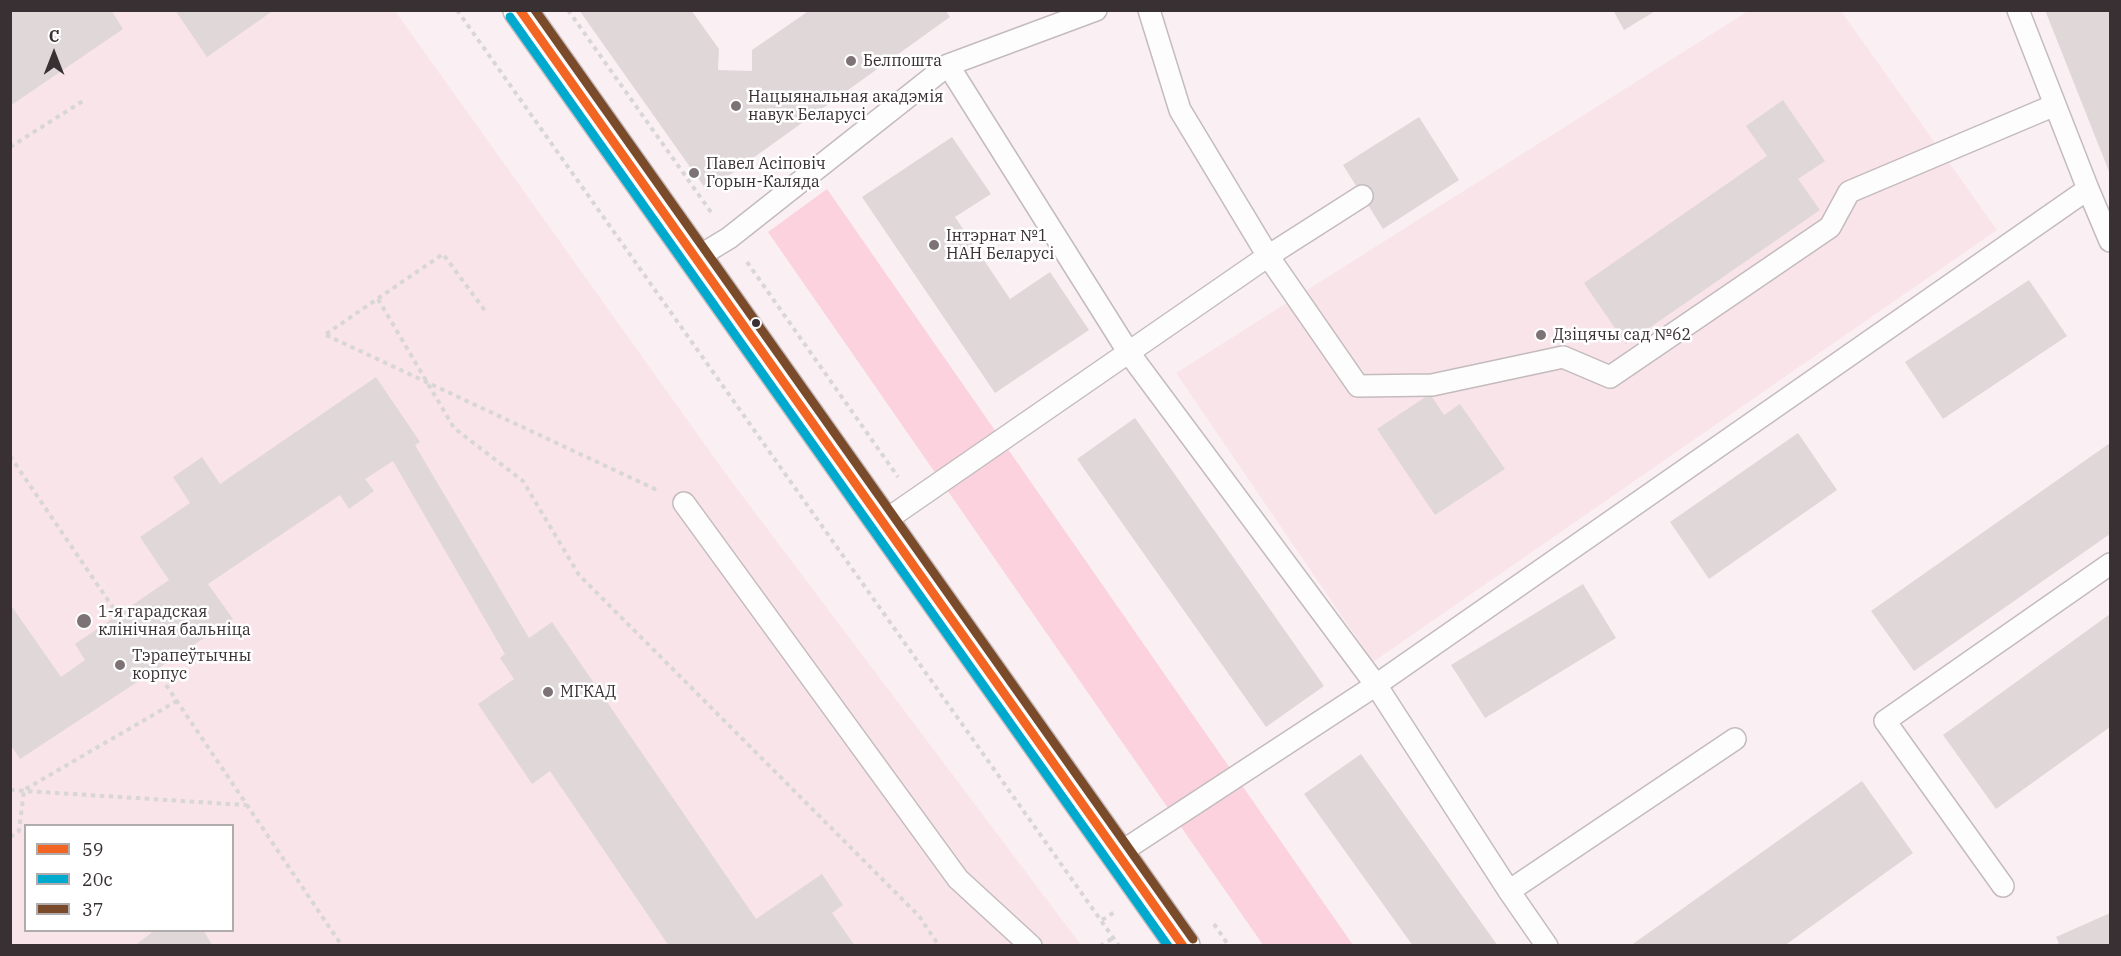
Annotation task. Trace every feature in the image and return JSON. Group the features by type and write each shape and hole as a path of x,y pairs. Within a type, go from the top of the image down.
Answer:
{"street":[{"path":"520,10 1183,945"}],"lane":[{"path":"696,258 729,238 948,65 1096,10"},
{"path":"1149,10 1180,110 1268,256 1358,386 1432,385 1563,357 1610,377 1830,227 1849,192 2055,105"},
{"path":"2018,10 2110,241"},
{"path":"948,65 1129,353 1376,685 1509,891 1547,945"},
{"path":"1118,854 1376,685 2088,189"},
{"path":"883,522 1268,256 1362,196"},
{"path":"684,503 958,879 1031,945"},
{"path":"2002,886 1885,721 2110,564"},
{"path":"1509,891 1735,739"}],"path":[{"path":"457,10 1119,945"},
{"path":"10,147 86,99"},
{"path":"486,312 443,254 326,335 684,503"},
{"path":"378,299 454,428 523,481 579,575 919,916 939,945"},
{"path":"10,456 118,615"},
{"path":"156,670 342,945"},
{"path":"24,790 177,701"},
{"path":"10,789 247,805"},
{"path":"10,837 19,831 24,790"},
{"path":"1100,945 1113,938"}],"shaded area":[{"path":"10,11 395,11 726,474 1081,945 11,945"},
{"name":"Дзіцячы сад №62","path":"1748,11 1841,11 1997,230 1373,662 1176,373"},
{"path":"827,189 1353,945 1263,945 768,232"}],"building":[{"path":"10,10 111,10 123,29 10,106"},
{"path":"175,10 274,10 207,57"},
{"name":"Нацыянальная акадэмія навук Беларусі","path":"579,10 691,10 719,49 718,70 752,71 752,50 810,10 945,10 950,17 707,191"},
{"path":"1613,10 1657,10 1624,30"},
{"path":"2045,10 2110,10 2110,174"},
{"path":"1783,100 1825,161 1798,179 1820,210 1626,344 1584,283 1767,156 1746,126"},
{"path":"1419,117 1459,180 1383,229 1343,165"},
{"name":"Інтэрнат №1 НАН Беларусі","path":"952,137 991,194 955,217 1010,299 1050,272 1089,330 995,393 862,197"},
{"path":"2029,280 2067,336 1943,419 1905,362"},
{"path":"376,377 420,442 415,445 529,638 552,622 756,919 822,874 843,905 832,913 855,946 669,946 550,771 532,784 478,704 514,679 500,658 505,654 393,461 365,479 374,491 349,509 340,495 208,584 233,619 20,759 10,744 10,604 61,677 85,660 75,644 169,580 140,537 190,503 173,477 202,457 220,484"},
{"path":"1430,394 1444,415 1460,404 1505,469 1435,515 1377,429"},
{"path":"1135,418 1324,686 1266,727 1077,459"},
{"path":"1798,433 1837,490 1709,579 1670,522"},
{"path":"2110,443 2110,534 1914,671 1871,611"},
{"path":"1583,584 1616,638 1485,718 1451,665"},
{"path":"2110,614 2110,727 1996,809 1943,735"},
{"path":"1361,754 1498,946 1413,946 1304,794"},
{"path":"1862,781 1913,853 1784,946 1630,946"},
{"path":"2110,913 2110,946 2052,946 2059,943 2056,937"},
{"path":"152,932 204,932 213,946 134,946"}],"transit line":[{"name":"59","path":"520,10 1183,946"},
{"name":"37","path":"535,10 1193,939"},
{"name":"20с","path":"510,17 1168,946"}],"place":[{"name":"Белпошта","path":"851,61"},
{"name":"Нацыянальная акадэмія навук Беларусі","path":"736,106"},
{"name":"Павел Асіповіч Горын-Каляда","path":"694,173"},
{"name":"Інтэрнат №1 НАН Беларусі","path":"934,245"},
{"name":"Дзіцячы сад №62","path":"1541,335"},
{"name":"1-я гарадская клінічная бальніца","path":"84,621"},
{"name":"Тэрапеўтычны корпус","path":"120,665"},
{"name":"МГКАД","path":"548,692"}]}
